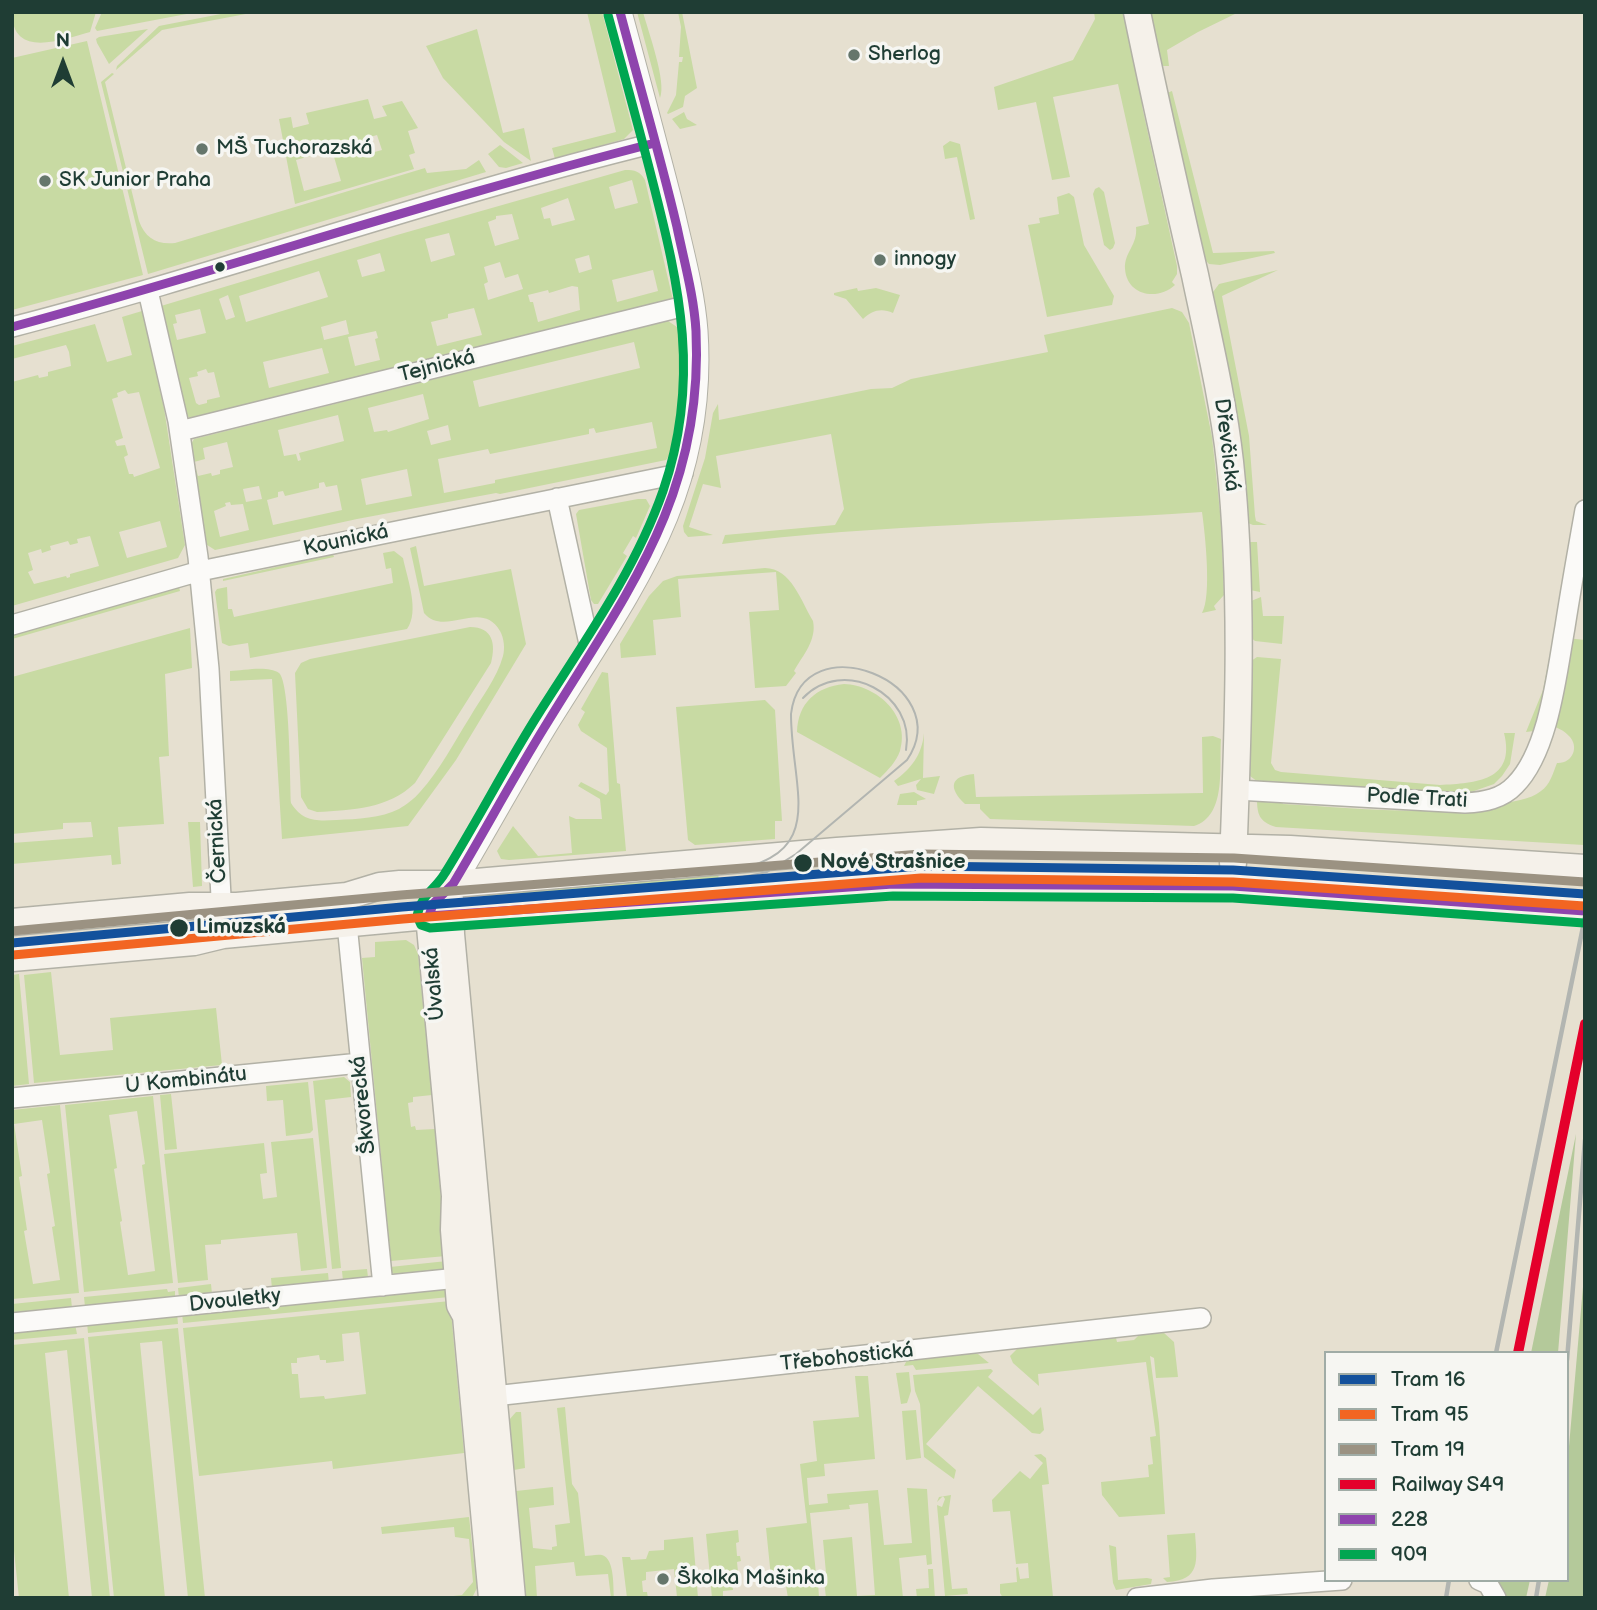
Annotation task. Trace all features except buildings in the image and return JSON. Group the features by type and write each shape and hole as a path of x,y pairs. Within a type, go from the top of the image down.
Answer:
{"main road":[{"name":"Dřevčická","path":"1137,12 1217,376 1230,460 1236,535 1237,790 1233,886"},
{"path":"12,922 347,896 380,886 400,884 453,884 974,842 1234,847 1585,868"},
{"path":"439,915 433,904 453,884"},
{"path":"12,958 194,942 223,935 439,915 893,884 1233,886 1585,911"},
{"name":"Úvalská","path":"439,915 455,1196 454,1230 470,1277 494,1396 512,1598"},
{"name":"Úvalská","path":"470,1277 460,1305 466,1316 492,1598"}],"street":[{"path":"453,884 543,729 647,561 670,511 690,444 696,393 693,304 655,143 620,12"},
{"path":"12,327 148,291 512,181 655,143"},
{"name":"Černická","path":"148,291 180,430 200,571 209,669 223,935"},
{"name":"Tejnická","path":"180,430 693,304"},
{"name":"Kounická","path":"12,625 200,571 683,473"},
{"path":"557,498 591,653"},
{"name":"Podle Trati","path":"1237,790 1465,803 1487,801 1509,790 1520,780 1532,759 1549,714 1585,510"},
{"name":"Škvorecká","path":"347,924 383,1286"},
{"name":"U Kombinátu","path":"12,1098 360,1063"},
{"name":"Dvouletky","path":"12,1323 470,1277"},
{"name":"Třebohostická","path":"494,1396 1201,1318"},
{"path":"1137,1598 1213,1589 1324,1581"}],"green space":[{"path":"12,12 96,12 90,32 41,43 20,36 14,27"},
{"path":"102,12 197,12 97,31 95,28"},
{"path":"231,12 256,12 162,30 116,70 159,26"},
{"path":"587,12 602,12 633,130 624,139 555,159 552,148 616,132"},
{"path":"637,12 643,12 656,56 661,80 660,98"},
{"path":"678,12 682,12 697,88 685,96 683,107 668,114 676,95 679,62 682,62 683,57 679,57 681,27"},
{"path":"1094,12 1125,12 1145,101 1142,106 1177,266 1177,274 1172,282 1175,285 1160,293 1137,290 1127,278 1125,269 1136,227 1149,224 1118,84 1053,97 1070,177 1052,180 1036,102 998,110 994,87 1073,60 1095,19"},
{"path":"1147,12 1239,12 1167,50 1169,66 1161,66"},
{"path":"148,29 109,64 96,39 99,37"},
{"path":"477,29 503,133 524,128 531,161 504,142 443,78 426,46"},
{"path":"87,41 143,275 12,310 12,58"},
{"path":"114,74 105,82 139,221 148,236 163,243 175,243 425,168 427,173 466,169 479,160 486,172 148,274 101,82"},
{"path":"1172,91 1213,253 1275,253 1220,265 1209,264 1201,256 1167,93"},
{"path":"368,99 374,119 387,116 382,106 402,101 418,128 408,131 415,153 409,155 414,169 295,204 279,119 291,117 293,128 309,124 306,113","holes":["377,135 382,150 367,154 363,139","332,150 341,181 304,191 296,160"]},
{"path":"684,112 687,119 697,125 680,129 672,119"},
{"path":"950,141 960,144 975,219 970,220 957,157 945,159 943,146"},
{"path":"500,145 523,163 506,168 499,167 488,154"},
{"path":"625,170 634,171 645,180 673,300 191,419 185,414 161,306","holes":["632,180 638,203 615,209 609,187","568,198 575,220 552,226 550,218 544,219 541,208","512,214 519,239 495,246 488,222 496,219 496,216","449,233 455,255 431,262 425,239","380,253 385,271 362,277 357,260","589,255 592,269 579,273 575,259","500,262 505,278 518,274 523,289 488,300 484,284 488,282 484,267","653,270 658,291 617,302 612,280","319,271 328,297 246,322 239,296","572,286 578,287 580,310 538,322 533,302 530,302 528,295 548,290 549,293","228,295 235,317 226,320 219,299","474,308 482,335 437,346 431,322 448,318 448,314","200,309 206,333 177,340 173,324 177,323 175,315","346,320 349,334 324,340 321,327","376,331 380,360 355,366 348,337","322,348 329,373 269,388 263,362","206,369 208,373 214,372 220,397 199,405 196,403 189,378 198,376 197,372"]},
{"path":"1099,187 1104,192 1115,243 1110,250 1104,245 1093,194"},
{"path":"1069,193 1074,197 1084,245 1114,296 1112,305 1047,317 1028,225 1040,223 1039,218 1059,214 1057,197"},
{"path":"1278,270 1222,296 1249,436 1255,516 1256,521 1267,525 1253,525 1248,523 1210,296 1219,284"},
{"path":"857,288 858,291 876,288 900,295 893,313 877,311 863,319 846,299 834,295"},
{"path":"1172,308 1182,312 1189,323 1212,437 1221,521 1224,595 1214,606 1216,610 1202,613 1207,579 1202,512 842,532 722,544 725,535 835,525 844,509 831,434 716,456 721,488 703,484 689,527 713,535 688,537 684,532 683,526 705,458 713,413 718,404 719,420 871,389 892,388 911,379 1048,352 1044,335"},
{"path":"142,311 164,408 185,545 178,558 12,606 12,382 38,375 39,378 48,376 48,372 71,366 66,345 12,359 12,346 95,324 107,362 132,355 122,317","holes":["125,390 128,394 139,392 160,468 134,477 129,474 124,457 128,455 125,445 117,446 115,441 123,438 112,399","160,521 167,547 127,558 119,532","90,536 99,566 70,574 67,578 66,576 34,584 28,572 33,570 28,553 41,549 42,553 51,550 50,546 68,541 70,545 78,543 77,539"]},
{"path":"668,321 677,327 681,336 678,420 671,451 666,460 500,494 357,519 215,550 204,543 190,446 194,439","holes":["634,342 640,368 479,407 473,381","423,394 429,419 388,432 374,432 368,408","338,415 344,441 299,453 301,460 298,461 296,454 284,456 278,430","652,422 657,448 495,480 495,483 444,493 438,459 488,449 490,454 589,434 589,429 594,428 596,433","448,425 451,440 431,445 427,431","227,442 233,467 220,470 220,474 198,476 194,462 205,459 203,448","407,469 412,496 366,505 361,479","324,482 326,487 337,485 342,510 273,525 267,500 278,497 278,492 283,491 285,496 319,488 319,483","259,486 262,499 246,502 243,489","225,503 243,504 249,530 220,537 214,511 226,506"]},
{"path":"646,499 650,506 636,538 633,536 623,553 627,556 598,604 594,604 591,600 576,514 579,510"},
{"path":"1249,542 1257,542 1260,592 1250,590"},
{"path":"416,546 424,586 511,569 526,644 456,760 408,826 282,839 272,679 230,681 230,671 262,669 279,673 283,680 287,713 291,803 305,817 323,820 385,814 399,809 413,799 440,765 497,672 504,643 500,631 492,622 473,617 442,622 433,620 424,613 410,548"},
{"path":"394,551 403,558 413,604 411,622 407,629 250,658 248,643 229,646 222,643 215,592 217,589 227,587 228,609 232,609 234,617 393,583 391,568 386,569 383,553"},
{"path":"333,554 334,557 223,581 223,579"},
{"path":"774,569 788,579 813,621 811,641 794,671 796,673 786,686 755,688 749,612 779,610 776,572 678,579 681,617 653,620 656,655 621,658 620,644 649,596 663,581 677,576"},
{"path":"179,587 180,591 12,639 12,635"},
{"path":"1261,597 1263,616 1284,616 1282,644 1255,641 1249,636 1251,601"},
{"path":"1560,602 1550,690 1534,731 1526,732 1543,690"},
{"path":"470,627 484,630 491,638 491,663 415,783 405,792 382,803 344,810 317,812 308,809 301,797 295,673 301,663"},
{"path":"190,628 192,668 165,674 169,756 159,757 164,824 118,827 121,864 112,865 111,855 12,864 12,843 93,837 91,822 63,823 63,829 12,834 12,677"},
{"path":"1567,638 1585,640 1584,845 1276,827 1260,817 1257,798 1281,799 1283,804 1419,811 1473,808 1521,800 1537,794 1549,782 1557,763 1567,761 1574,750 1572,740 1567,734 1549,724"},
{"path":"1257,657 1281,659 1271,763 1275,770 1440,785 1467,783 1490,776 1499,770 1506,749 1504,733 1515,733 1510,764 1494,784 1457,797 1258,782 1250,776 1248,770 1251,661"},
{"path":"602,672 608,673 617,783 620,784 626,851 501,859 497,851 513,826 538,856 572,853 569,816 576,819 602,819 600,799 578,786 581,782 606,795 609,791 607,748 581,731 578,725 585,712 581,709"},
{"path":"844,684 868,690 879,696 896,715 901,726 900,751 880,778 797,732 801,713 810,698 825,689"},
{"path":"765,700 775,710 782,821 775,821 775,839 695,845 688,840 676,707"},
{"path":"924,733 923,778 940,776 934,794 917,790 916,785 921,779 898,786 894,781 915,761"},
{"path":"1213,736 1221,739 1217,801 1205,820 1194,826 990,819 980,809 980,804 965,804 954,788 960,777 974,774 976,797 1203,793 1202,737"},
{"path":"914,792 926,799 917,801 917,805 897,805 900,794"},
{"path":"188,822 200,822 202,886 193,887"},
{"path":"718,869 719,884 485,903 484,889"},
{"path":"406,940 414,945 418,954 432,1095 413,1097 413,1102 408,1103 411,1127 415,1126 416,1130 435,1129 446,1256 391,1261 362,958 375,957 375,942"},
{"path":"51,972 60,1055 113,1050 110,1018 216,1008 222,1065 34,1083 24,975"},
{"path":"19,974 29,1084 12,1086 12,975"},
{"path":"344,1077 350,1082 351,1097 325,1100 341,1268 332,1269 313,1081"},
{"path":"308,1082 313,1130 310,1133 286,1136 283,1100 267,1101 266,1086"},
{"path":"171,1094 177,1149 165,1150 160,1095"},
{"path":"153,1096 173,1283 84,1292 65,1105","holes":["137,1111 145,1164 142,1165 155,1271 128,1275 109,1115"]},
{"path":"60,1105 79,1293 12,1299 12,1110","holes":["42,1120 50,1173 47,1174 60,1280 33,1284 24,1231 27,1230 19,1177 22,1176 14,1124"]},
{"path":"1576,1134 1558,1351 1531,1351"},
{"path":"313,1138 327,1268 301,1271 297,1233 221,1240 221,1244 205,1245 208,1280 178,1283 164,1154 264,1143 267,1173 260,1174 263,1199 277,1197 271,1142"},
{"path":"447,1261 448,1271 396,1275 390,1267"},
{"path":"1585,1264 1585,1598 1545,1598 1549,1582 1569,1582 1569,1446"},
{"path":"367,1269 368,1277 343,1281 342,1271"},
{"path":"328,1273 329,1283 272,1289 271,1278"},
{"path":"211,1284 212,1294 179,1298 178,1288"},
{"path":"448,1286 449,1297 183,1323 182,1313"},
{"path":"167,1289 168,1292 175,1291 175,1298 85,1307 84,1297"},
{"path":"71,1298 72,1308 12,1314 12,1304"},
{"path":"450,1301 464,1453 333,1469 332,1461 199,1476 183,1328","holes":["359,1332 366,1394 325,1399 324,1396 300,1398 298,1374 292,1374 291,1363 297,1363 297,1358 319,1355 320,1360 326,1360 326,1363 344,1361 342,1334"]},
{"path":"177,1313 178,1324 88,1333 87,1323"},
{"path":"75,1324 77,1334 12,1340 12,1330"},
{"path":"178,1328 205,1598 188,1598 162,1341 140,1343 165,1598 114,1598 88,1337"},
{"path":"1164,1333 1174,1342 1178,1377 1156,1378 1154,1358 1150,1356 1159,1423 1165,1514 1119,1517 1102,1495 1101,1482 1149,1477 1148,1465 1153,1464 1150,1437 1156,1436 1146,1362 1038,1374 1039,1386 1013,1363 1010,1356 1018,1348 1116,1338 1117,1342 1134,1340 1139,1335"},
{"path":"84,1338 110,1598 92,1598 67,1350 45,1353 69,1598 19,1598 12,1532 12,1345"},
{"path":"978,1354 989,1363 916,1370 913,1365 904,1366 907,1360"},
{"path":"993,1371 988,1377 1033,1415 1041,1407 1044,1430 1040,1434 1032,1433 978,1386 926,1444 956,1470 954,1479 924,1457 920,1404 913,1375"},
{"path":"909,1372 911,1391 907,1403 901,1404 896,1373"},
{"path":"855,1376 868,1376 875,1459 824,1464 825,1476 807,1478 809,1505 828,1503 827,1494 878,1490 884,1545 912,1543 907,1488 927,1489 932,1564 927,1565 926,1555 899,1558 903,1598 826,1598 824,1580 818,1581 819,1598 788,1598 786,1586 772,1587 766,1528 807,1523 800,1464 817,1461 813,1421 859,1417","holes":["868,1503 875,1595 857,1596 852,1537 823,1540 826,1573 816,1574 810,1513 850,1509 849,1505"]},
{"path":"565,1407 572,1484 578,1493 585,1556 602,1555 609,1562 614,1598 611,1598 608,1574 576,1576 574,1562 535,1566 537,1598 525,1598 516,1491 553,1487 554,1505 529,1508 533,1548 552,1550 552,1547 557,1546 555,1525 570,1523 557,1408"},
{"path":"916,1410 921,1458 906,1460 902,1411"},
{"path":"516,1412 521,1412 525,1468 514,1470 509,1420"},
{"path":"1041,1454 1046,1458 1049,1484 1042,1485 1053,1597 1003,1598 1000,1584 1017,1582 1018,1567 1020,1579 1029,1578 1028,1563 1016,1564 1010,1511 993,1512 992,1500 1020,1471 1030,1479 1043,1463 1034,1455"},
{"path":"951,1495 948,1515 944,1516 952,1589 967,1588 968,1594 945,1596 937,1505 942,1507 945,1499 943,1496"},
{"path":"469,1517 477,1588 472,1598 435,1598 462,1595 473,1582 469,1539 455,1537 454,1527 382,1534 381,1527"},
{"path":"738,1530 737,1556 740,1556 741,1561 737,1562 739,1581 732,1582 733,1590 723,1591 723,1598 712,1598 706,1534"},
{"path":"1195,1533 1195,1567 1186,1577 1167,1582 1163,1578 1170,1577 1167,1535"},
{"name":"Školka Mašinka","path":"693,1537 698,1598 675,1598 674,1569 646,1572 646,1580 642,1581 643,1592 647,1592 648,1598 627,1598 622,1557 630,1557 631,1560 646,1559 649,1551 664,1550 664,1540"},
{"path":"1109,1545 1116,1547 1118,1580 1147,1578 1152,1579 1151,1584 1116,1590"},
{"path":"928,1569 933,1569 935,1598 917,1598 916,1589 929,1588"},
{"path":"1499,1582 1530,1582 1526,1598 1505,1598"}],"tram line":[{"path":"722,872 757,864 779,852 792,836 798,817 798,794 791,714 801,686 821,671 846,667 873,673 896,687 912,707 917,732 907,760 796,854 767,872 733,879"},
{"path":"803,698 819,686 837,681 856,681 873,687 888,698 900,712 906,730 906,750"},
{"name":"19","path":"12,931 401,895 921,854 1234,858 1585,882"},
{"name":"16","path":"12,943 402,907 921,866 1233,870 1585,894"},
{"name":"95","path":"13,955 403,919 921,878 1233,882 1584,906"}],"railway":[{"path":"1496,1351 1585,917"},
{"path":"1568,1351 1585,1140"},
{"path":"1446,1598 1449,1582"},
{"path":"1536,1598 1539,1582"}],"rail line":[{"name":"S49","path":"1518,1351 1585,1024"}],"transit line":[{"name":"228","path":"620,12 670,200 693,305 696,331 695,390 687,444 673,494 630,588 453,884 433,904 429,916 893,884 1233,886 1585,911"},
{"name":"909","path":"608,15 662,219 678,296 684,372 675,450 651,521 623,578 527,733 445,873 422,902 417,916 421,925 430,928 893,896 1233,898 1584,923"},
{"name":"228","path":"12,327 655,143"}],"place":[{"name":"Sherlog","path":"854,55"},
{"name":"MŠ Tuchorazská","path":"202,149"},
{"name":"SK Junior Praha","path":"45,181"},
{"name":"innogy","path":"880,260"},
{"name":"Nové Strašnice","path":"803,863"},
{"name":"Limuzská","path":"179,928"},
{"name":"Školka Mašinka","path":"663,1579"}]}
